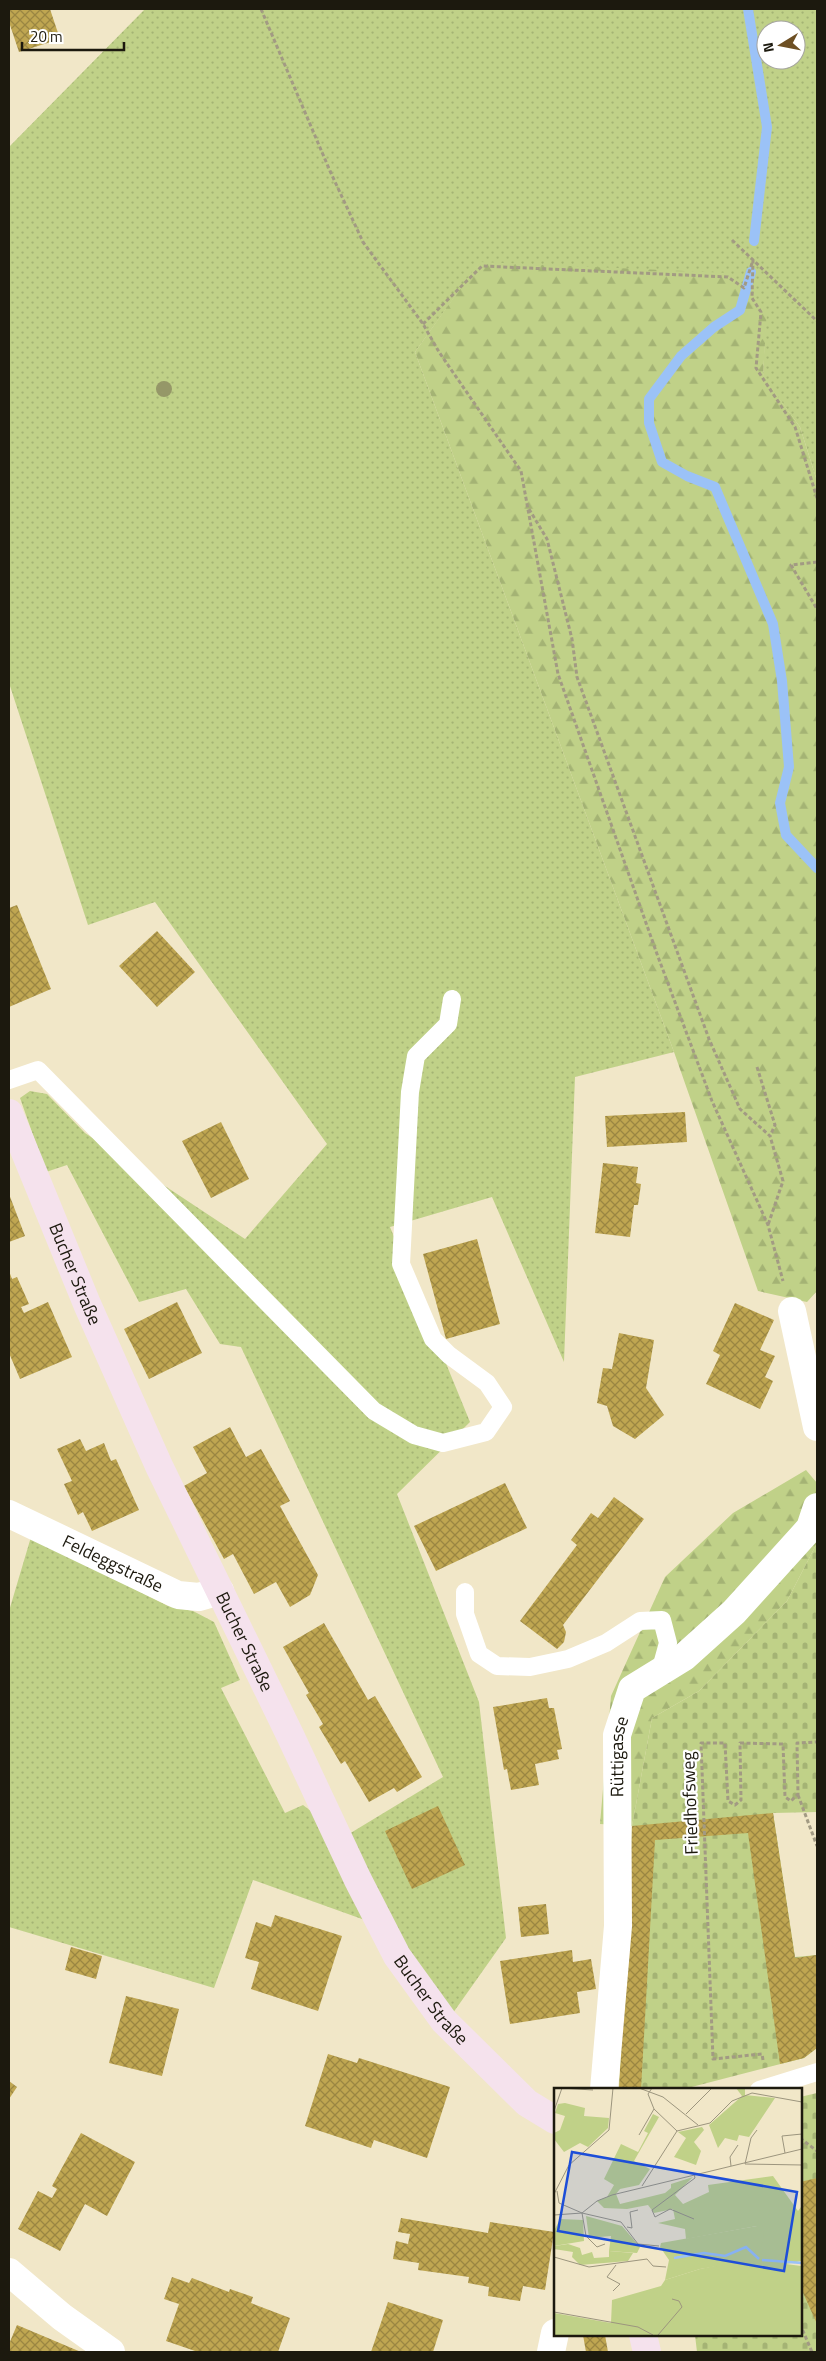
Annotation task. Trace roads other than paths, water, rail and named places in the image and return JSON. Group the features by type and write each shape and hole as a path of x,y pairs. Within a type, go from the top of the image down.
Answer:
{"street":[{"name":"Bucher Straße","path":"9,1112 87,1304 159,1466 290,1735 358,1880 398,1956 444,2021 527,2104 554,2119"},
{"path":"792,1311 817,1427"},
{"name":"Rüttigasse","path":"604,2088 618,1926 617,1735 632,1689 684,1657 734,1612 810,1528 817,1506"},
{"name":"Feldeggstraße","path":"9,1514 178,1595 199,1597 220,1592"},
{"path":"9,2272 62,2317 111,2352"},
{"path":"551,2352 554,2336"},
{"path":"642,2336 647,2352"}],"lane":[{"path":"9,1080 38,1070 374,1411 414,1435 443,1443 486,1432 504,1407 487,1383 449,1355 433,1339 401,1264 410,1092 416,1056 448,1024 452,999"},
{"path":"465,1592 465,1614 479,1654 497,1666 530,1667 568,1659 606,1643 640,1621 662,1620 668,1642 660,1672"},
{"path":"763,2088 817,2072"}],"waterway":[{"path":"748,9 767,127 754,241"},
{"path":"751,272 740,310 714,327 681,356 649,399 649,423 662,462 687,476 715,487 773,624 782,681 789,767 780,803 786,835 817,868"}]}
